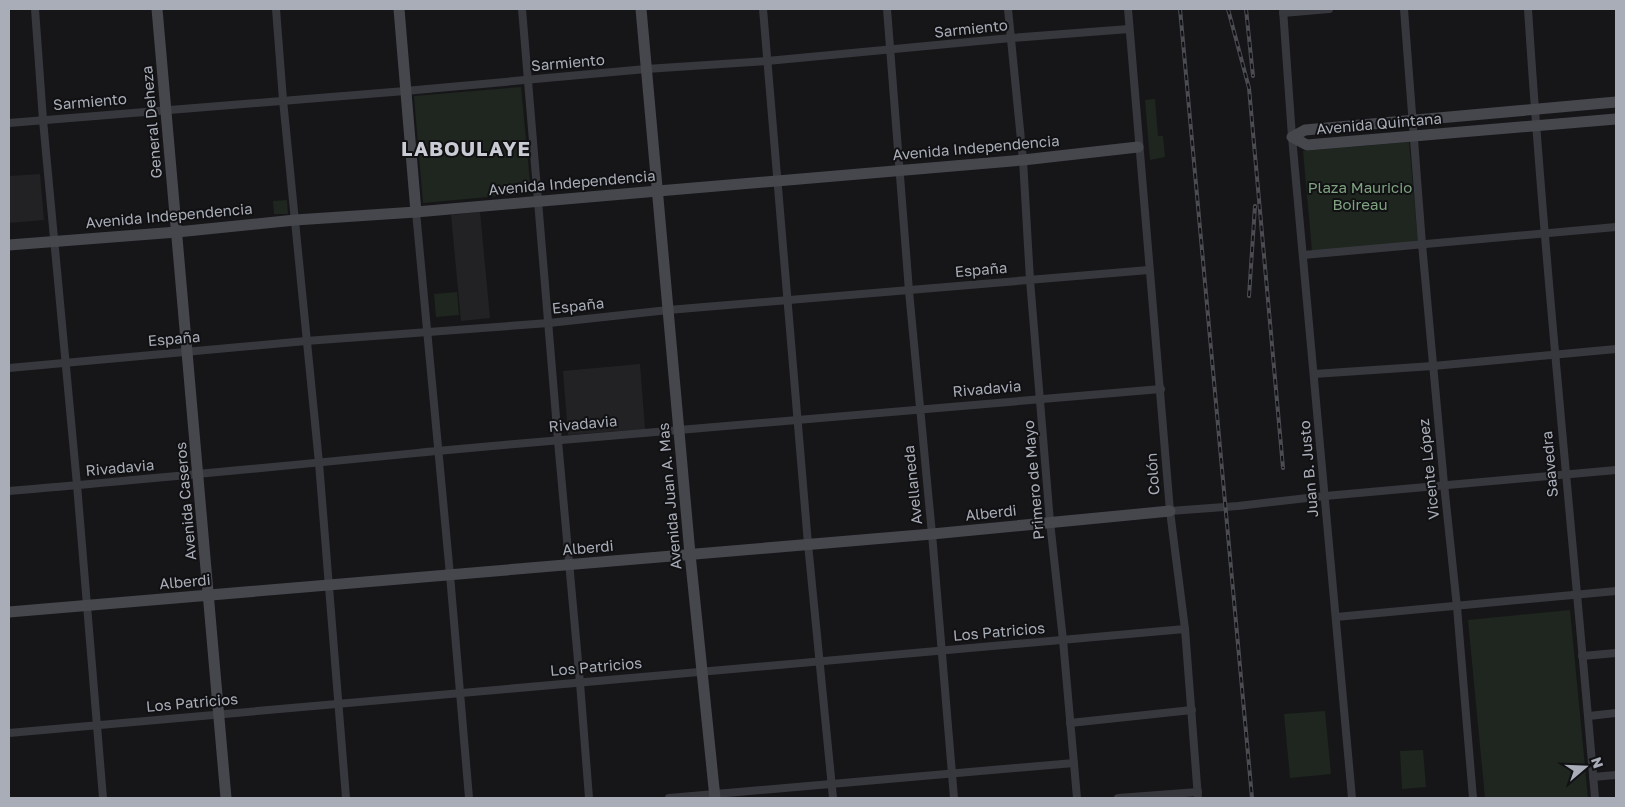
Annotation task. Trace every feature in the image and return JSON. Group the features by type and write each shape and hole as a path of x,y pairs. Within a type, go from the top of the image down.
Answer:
{"main road":[{"name":"General Deheza","path":"157,9 177,232"},
{"path":"400,9 416,212"},
{"name":"Avenida Juan A. Mas","path":"641,9 690,554 714,796"},
{"name":"Avenida Quintana","path":"1292,137 1305,130 1616,102"},
{"name":"Avenida Quintana","path":"1292,137 1306,145 1616,119"},
{"name":"Avenida Independencia","path":"9,245 1022,160 1138,147"},
{"name":"Avenida Caseros","path":"177,232 226,798"},
{"name":"Alberdi","path":"9,612 932,534 1170,511"}],"street":[{"path":"35,9 43,120 77,485 103,798"},
{"path":"276,9 283,100 319,463 346,798"},
{"path":"522,9 589,798"},
{"path":"764,9 808,544 833,798"},
{"name":"Avellaneda","path":"887,9 919,409 932,534 954,798"},
{"name":"Primero de Mayo","path":"1008,9 1022,160 1050,522 1077,798"},
{"name":"Colón","path":"1128,9 1138,147 1161,390 1170,511 1185,629 1198,795"},
{"path":"1283,11 1330,9"},
{"name":"Vicente López","path":"1404,9 1422,244 1457,607 1473,798"},
{"name":"Saavedra","path":"1528,9 1534,110 1595,798"},
{"name":"Juan B. Justo","path":"1283,11 1292,137 1352,798"},
{"name":"Sarmiento","path":"9,123 405,91 646,69 767,61 1129,29"},
{"path":"416,212 469,798"},
{"path":"1304,255 1616,227"},
{"name":"España","path":"9,368 1149,270"},
{"path":"1314,374 1433,366 1616,349"},
{"name":"Rivadavia","path":"9,491 680,429 1161,390"},
{"path":"1170,511 1240,506 1444,484 1616,470"},
{"path":"1336,617 1616,591"},
{"name":"Los Patricios","path":"9,733 1185,629"},
{"path":"1582,656 1616,653"},
{"path":"1070,723 1192,710"},
{"path":"1589,716 1616,713"},
{"path":"669,798 714,796 1074,763"},
{"path":"1593,777 1616,775"},
{"path":"1118,798 1198,795"}],"shaded area":[{"path":"40,174 44,220 9,223 9,176"},
{"path":"480,212 490,318 461,321 451,215"},
{"path":"640,364 645,429 568,435 563,371"}],"green space":[{"path":"521,87 531,193 423,203 414,96"},
{"path":"1155,99 1158,136 1163,136 1165,157 1150,160 1145,100"},
{"name":"Plaza Mauricio Boireau","path":"1409,142 1418,242 1312,251 1303,151"},
{"path":"287,200 288,214 274,214 273,201"},
{"path":"457,292 459,315 436,317 434,294"},
{"path":"1570,610 1588,798 1485,798 1468,620"},
{"path":"1325,711 1331,774 1290,778 1284,714"},
{"path":"1423,750 1426,787 1402,789 1400,751"}],"railway":[{"path":"1180,9 1252,798"},
{"path":"1228,9 1249,88 1283,468"},
{"path":"1246,9 1253,76"},
{"path":"1249,296 1255,206"}],"district":[{"name":"LABOULAYE","path":"466,149"}]}
